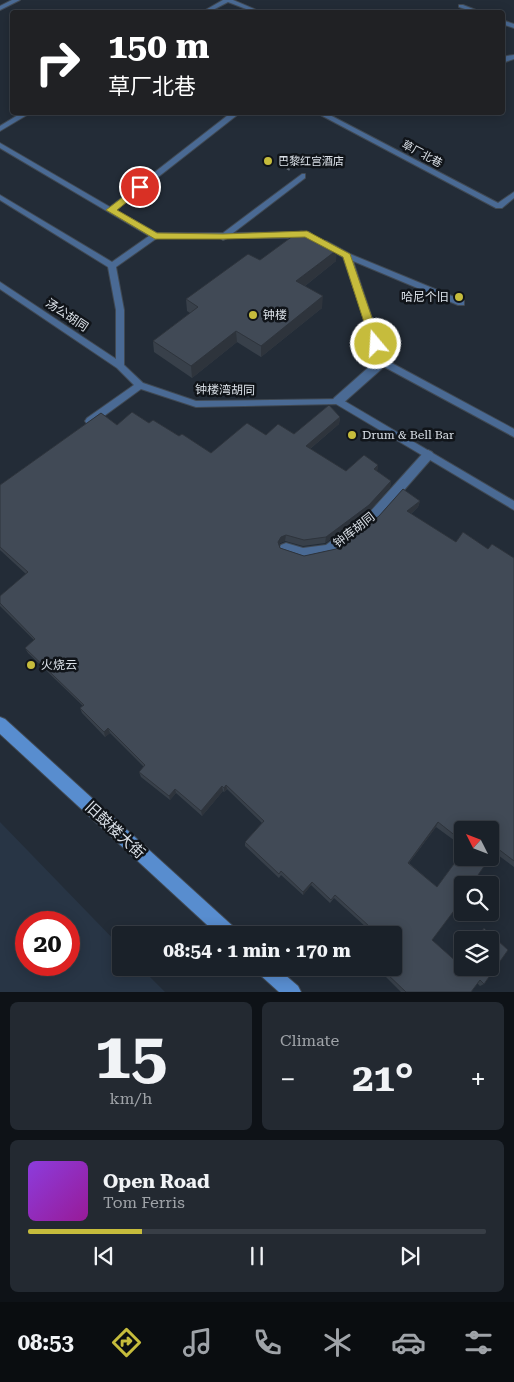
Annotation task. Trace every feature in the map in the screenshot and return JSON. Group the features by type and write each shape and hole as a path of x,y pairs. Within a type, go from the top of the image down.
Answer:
{"main road":[{"name":"旧鼓楼大街","path":"0,724 220,926"},
{"path":"274,976 292,992"}],"street":[{"path":"338,401 382,362"},
{"name":"钟库胡同","path":"286,549 303,554 328,550 373,517 428,455"}],"lane":[{"path":"0,7 17,0"},
{"path":"209,10 228,0 253,10"},
{"path":"461,6 472,10"},
{"path":"0,129 24,115"},
{"path":"111,210 233,115"},
{"name":"草厂北巷","path":"324,115 499,206 514,194"},
{"path":"0,145 155,236 223,237 307,234 347,256 461,303"},
{"path":"223,237 302,176"},
{"path":"0,197 112,266 120,310 120,366"},
{"path":"112,266 155,236"},
{"path":"347,256 382,362 514,433"},
{"name":"汤公胡同","path":"0,285 120,366"},
{"name":"钟楼湾胡同","path":"120,366 140,385 196,404 338,401"},
{"path":"86,425 140,385"},
{"path":"338,401 514,506"}],"shaded area":[{"path":"0,822 112,938 112,976 149,976 165,992 0,992"}],"building":[{"path":"301,230 337,250 296,281 323,296 261,346 236,331 191,366 153,341 198,307 186,299 248,254 260,260"},
{"path":"329,405 340,417 306,446 346,471 364,455 378,465 374,469 391,481 369,505 326,537 304,540 286,535 281,537 278,542 280,548 304,556 336,549 379,516 403,489 420,501 407,511 456,542 463,532 488,549 492,544 514,558 514,861 499,850 499,821 454,821 454,835 438,822 408,863 437,887 454,864 454,866 484,866 477,876 454,876 454,911 432,940 454,960 454,976 490,976 484,984 480,980 471,992 406,992 389,976 402,976 402,926 369,926 335,895 331,900 312,882 303,892 281,871 279,874 245,842 264,821 226,785 224,788 222,786 201,811 175,789 169,796 139,772 145,765 108,728 104,732 80,708 84,705 25,648 35,639 0,603 0,596 28,572 0,547 0,485 101,413 117,425 132,412 149,423 153,420 179,436 182,434 211,453 247,423 266,435 278,424 294,434"},
{"path":"499,942 508,950 499,963"}],"place":[{"name":"巴黎红宫酒店","path":"268,161"},
{"name":"哈尼个旧","path":"459,297"},
{"name":"钟楼","path":"253,315"},
{"name":"Drum & Bell Bar","path":"352,435"},
{"name":"火烧云","path":"31,665"}],"route":[{"path":"140,187 111,210 155,236 223,237 307,234 347,256 376,344"}]}
